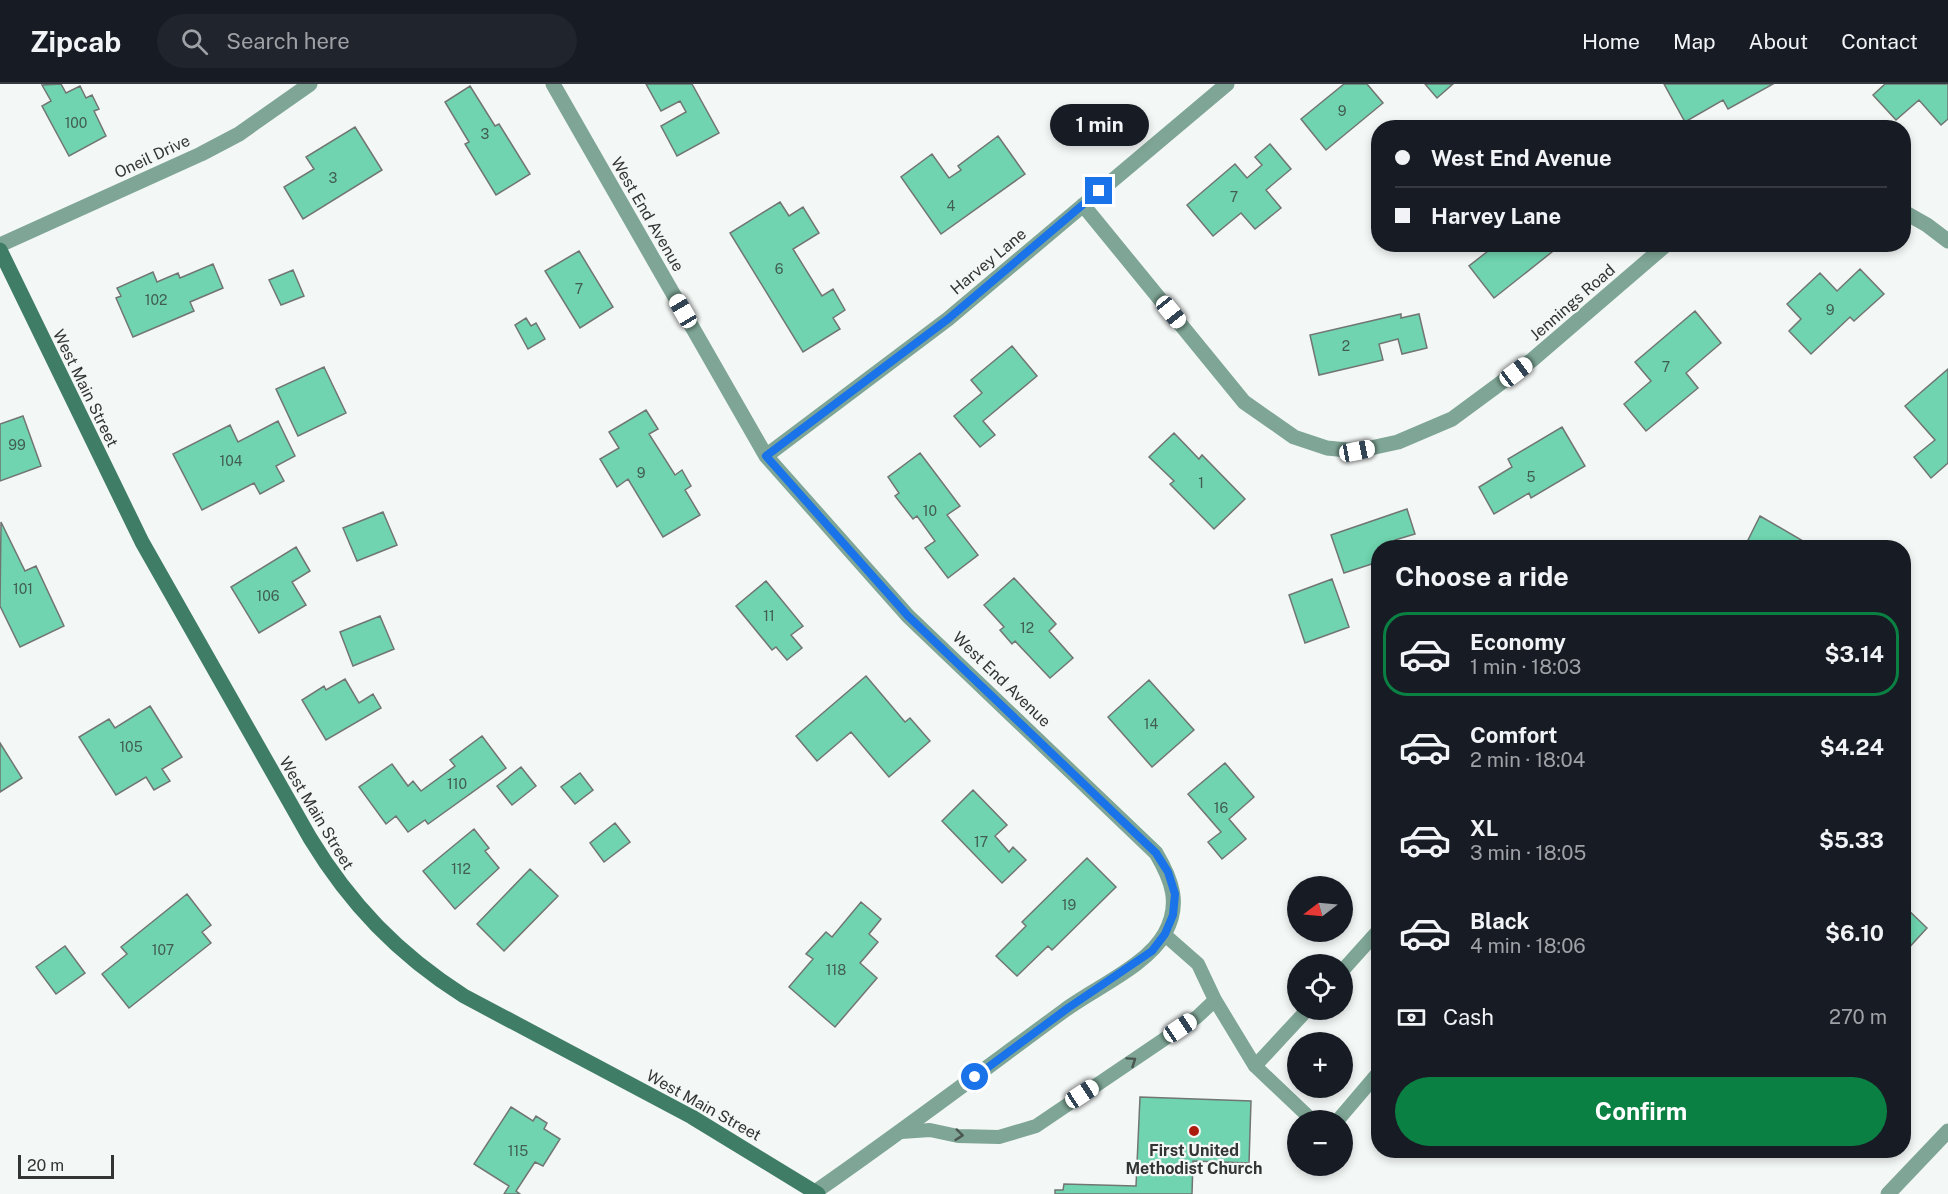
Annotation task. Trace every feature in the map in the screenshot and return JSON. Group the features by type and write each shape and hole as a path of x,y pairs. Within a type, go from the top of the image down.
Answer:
{"main road":[{"name":"West Main Street","path":"0,247 95,450 148,552 310,838 332,875 361,912 394,946 428,974 464,996 692,1117 817,1193"}],"street":[{"name":"Oneil Drive","path":"0,247 201,154 239,134 310,84"},
{"name":"West End Avenue","path":"553,84 766,456 908,616 1156,853 1168,872 1175,894 1173,915 1165,934 1152,951 1068,1008 817,1193"},
{"name":"Harvey Lane","path":"766,456 948,319 1227,84"},
{"name":"Jennings Road","path":"1083,205 1244,402 1294,437 1327,448 1357,451 1398,442 1452,419 1532,360 1658,252"},
{"path":"1911,216 1948,241"},
{"path":"1888,1194 1948,1131"}],"lane":[{"path":"1165,934 1198,964 1215,1000 1256,1066 1302,1110"},
{"path":"1353,959 1371,939"},
{"path":"901,1132 930,1130 958,1136 999,1137 1036,1126 1197,1017 1215,1000"},
{"path":"1256,1066 1298,1020"},
{"path":"1346,1110 1371,1080"}],"building":[{"path":"61,84 66,93 80,86 86,98 92,95 99,109 94,111 106,136 69,156 42,106 51,101 42,85"},
{"path":"646,84 692,84 719,133 677,156 661,126 686,112 680,101 661,111"},
{"path":"1344,84 1367,84 1383,103 1326,150 1301,119"},
{"path":"1425,84 1453,84 1437,98"},
{"path":"1664,84 1773,84 1728,109 1723,100 1688,120 1684,120"},
{"path":"1885,84 1948,84 1948,119 1941,125 1919,100 1896,120 1873,95"},
{"path":"470,86 495,126 499,124 530,174 496,195 465,144 469,142 445,102"},
{"path":"355,127 382,170 303,219 284,187 314,169 306,157"},
{"path":"998,136 1025,174 941,234 901,177 932,154 949,178 961,170 958,166"},
{"path":"1270,144 1291,169 1266,190 1281,208 1255,229 1241,213 1213,236 1187,205 1235,164 1247,178 1262,165 1255,157"},
{"path":"780,202 789,216 803,207 819,233 793,249 822,296 833,289 845,310 833,318 840,329 803,352 730,233"},
{"path":"579,251 613,307 580,328 545,271"},
{"path":"1487,252 1552,252 1494,298 1469,266"},
{"path":"213,264 223,288 190,302 194,311 133,337 116,298 121,296 117,288 153,272 157,282 178,273 180,278"},
{"path":"1860,269 1884,294 1854,321 1850,317 1811,354 1789,331 1801,319 1787,304 1820,273 1837,291"},
{"path":"293,270 304,296 281,305 269,280"},
{"path":"1695,311 1721,343 1686,373 1698,388 1646,431 1624,404 1651,381 1635,362"},
{"path":"1401,314 1401,318 1419,314 1427,348 1402,354 1398,339 1379,344 1383,360 1319,375 1310,335"},
{"path":"526,318 531,326 536,323 545,339 528,349 515,325"},
{"path":"1012,346 1037,376 983,421 995,435 980,447 954,416 982,393 971,380"},
{"path":"324,367 346,413 298,436 276,389"},
{"path":"1948,369 1948,463 1931,478 1914,457 1935,440 1905,406"},
{"path":"646,410 658,429 649,434 675,475 682,470 691,486 685,490 700,515 663,537 628,479 617,487 600,459 619,448 609,432"},
{"path":"23,416 41,466 0,481 0,424"},
{"path":"278,421 295,456 276,466 284,481 260,494 254,483 202,510 173,454 230,425 238,442"},
{"path":"1562,427 1585,466 1531,498 1529,493 1494,514 1479,487 1512,467 1508,459"},
{"path":"1174,433 1199,459 1202,455 1245,499 1214,529 1170,484 1174,481 1149,457"},
{"path":"920,453 960,506 947,515 978,555 948,578 925,548 935,541 917,516 913,519 895,496 899,493 888,477"},
{"path":"1407,509 1415,534 1395,540 1371,540 1371,564 1344,573 1331,535"},
{"path":"383,512 397,545 357,561 343,528"},
{"path":"1760,516 1801,540 1748,540"},
{"path":"1,522 25,571 36,566 64,626 20,647 0,606"},
{"path":"296,547 310,571 292,582 306,605 259,633 231,587"},
{"path":"1014,578 1056,624 1049,631 1073,658 1050,678 1015,641 1012,644 1000,630 1004,627 984,605"},
{"path":"1332,579 1349,627 1305,643 1289,595"},
{"path":"766,581 803,626 791,635 802,648 787,660 776,647 772,650 736,606"},
{"path":"380,616 394,649 353,666 340,632"},
{"path":"866,676 905,722 910,718 930,741 889,777 851,732 817,761 796,736"},
{"path":"345,679 359,703 373,694 381,708 326,740 302,700 324,686 326,690"},
{"path":"1149,680 1194,730 1152,767 1108,717"},
{"path":"150,706 182,757 162,769 170,781 154,790 146,777 116,795 79,737 109,719 115,728"},
{"path":"482,736 506,768 428,824 425,820 408,832 396,816 386,824 359,787 392,764 408,786 413,781 421,791 455,766 450,760"},
{"path":"0,743 22,778 0,792"},
{"path":"1225,763 1254,797 1229,819 1246,839 1222,859 1208,842 1221,832 1188,794"},
{"path":"521,767 536,786 512,805 497,786"},
{"path":"580,773 593,790 575,804 561,787"},
{"path":"973,790 1007,825 995,836 1009,852 1013,847 1026,860 1002,883 942,821"},
{"path":"615,823 630,842 604,862 590,843"},
{"path":"474,829 489,848 485,851 499,868 455,909 423,871"},
{"path":"1087,858 1116,887 1052,950 1048,946 1017,976 996,956 1026,926 1022,922"},
{"path":"530,869 558,896 504,951 477,924"},
{"path":"187,894 211,925 202,932 211,943 129,1008 102,974 127,954 121,947"},
{"path":"861,902 881,919 869,934 878,942 860,963 877,978 835,1027 789,987 813,959 806,954 826,932 832,937"},
{"path":"1911,913 1927,928 1911,945"},
{"path":"65,946 85,973 56,994 36,967"},
{"name":"First United Methodist Church","path":"1140,1097 1251,1101 1249,1163 1193,1161 1192,1194 1055,1194 1055,1190 1063,1190 1064,1184 1136,1186"},
{"path":"511,1107 533,1121 536,1116 547,1123 544,1129 560,1139 543,1166 535,1162 516,1191 520,1194 504,1194 509,1186 474,1164"}],"place":[{"name":"First United Methodist Church","path":"1194,1131"}],"route":[{"path":"975,1077 1068,1008 1152,951 1165,934 1173,915 1175,894 1168,872 1156,853 908,616 766,456 948,319 1099,191"}]}
